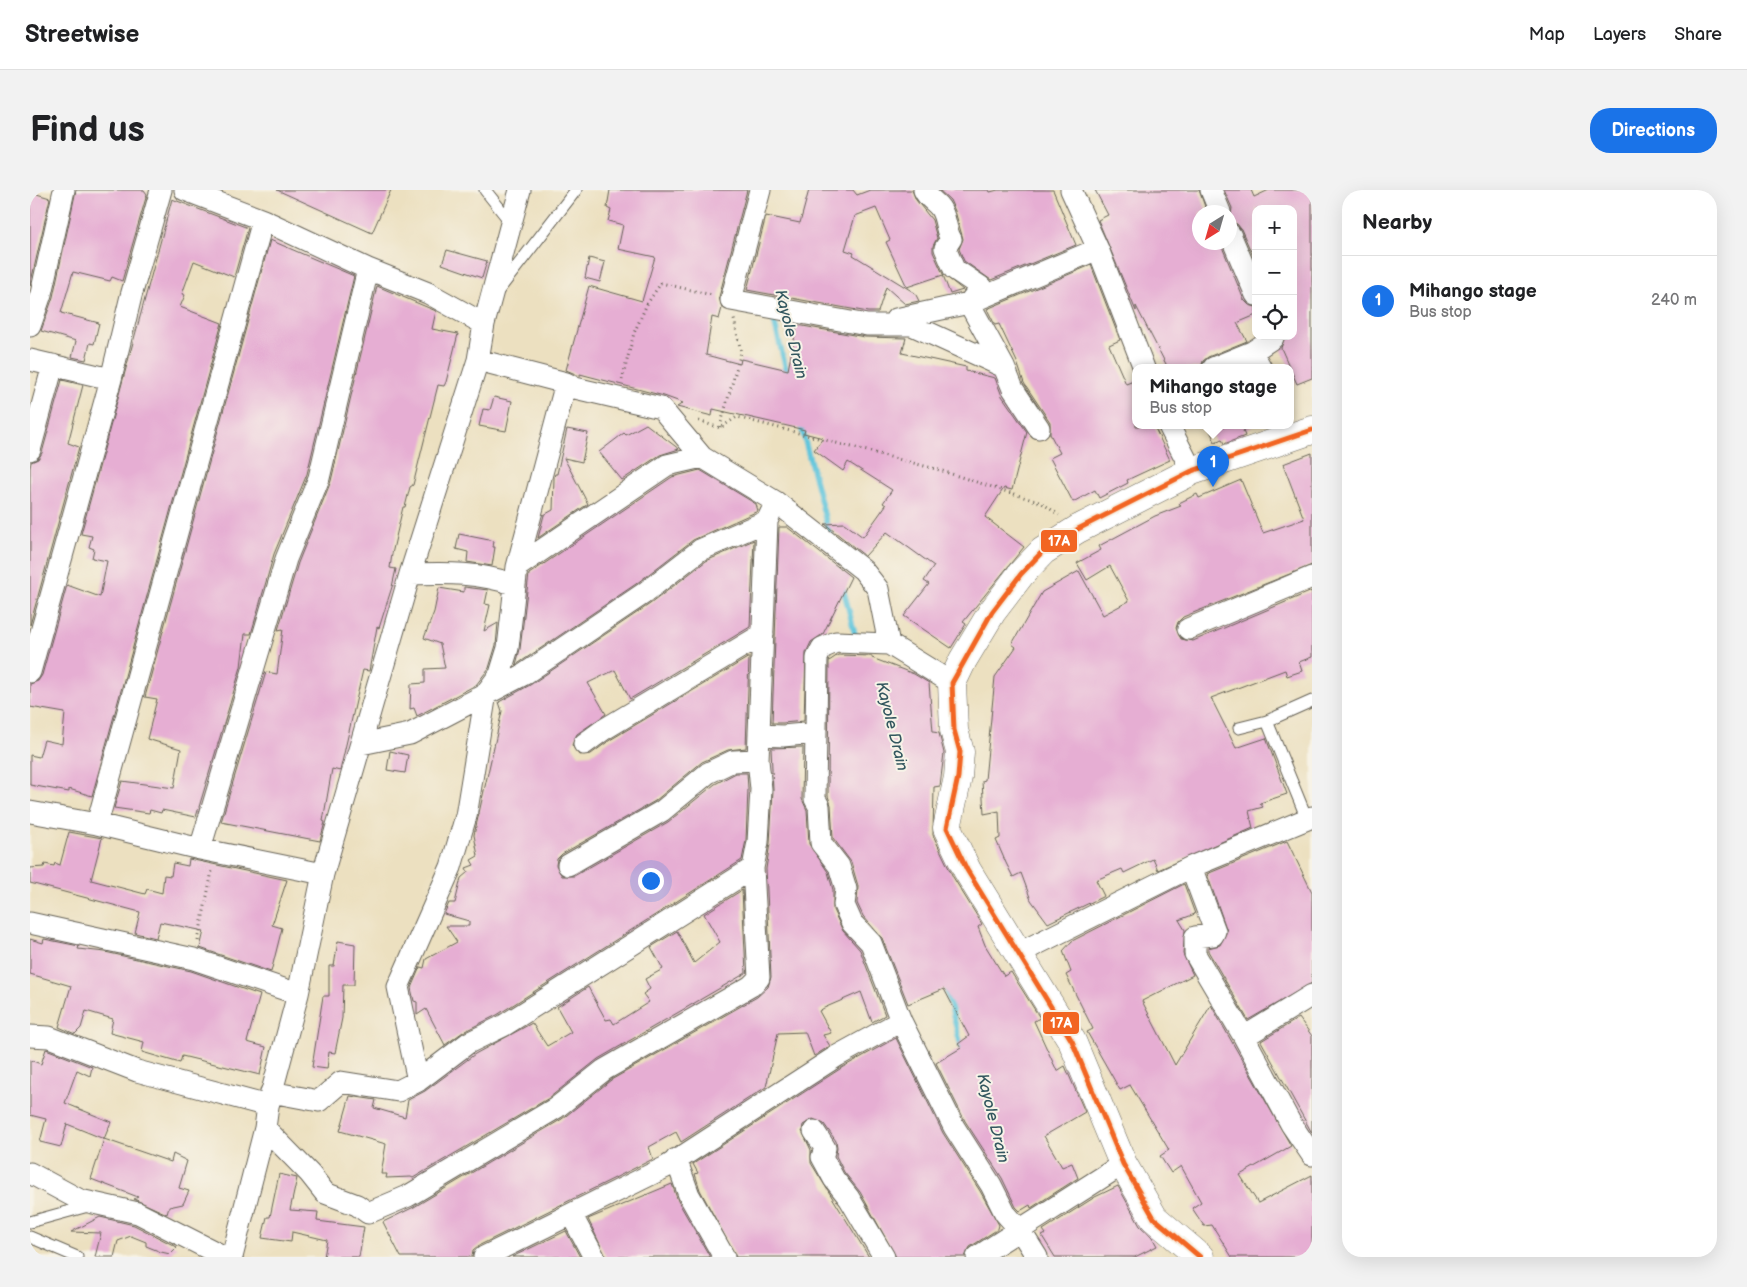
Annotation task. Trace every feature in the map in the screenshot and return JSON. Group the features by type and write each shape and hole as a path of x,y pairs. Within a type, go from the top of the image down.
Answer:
{"street":[{"path":"30,672 111,379 130,296 161,190"},
{"path":"185,190 263,220 368,269 428,293 484,324"},
{"path":"232,1257 265,1128 270,1099 298,994 323,874 410,574 478,360 484,324 520,190"},
{"path":"760,190 731,300 867,325 912,325 1004,367"},
{"path":"924,190 927,197 940,207 947,223 951,239 945,248 954,269 981,287 969,303"},
{"path":"1071,190 1098,249 1142,364"},
{"path":"1211,190 1217,205"},
{"path":"30,326 36,288 57,192"},
{"path":"97,824 263,220"},
{"path":"867,325 969,303 1098,249"},
{"path":"1237,250 1252,286"},
{"path":"208,850 286,559 320,478 368,269"},
{"path":"969,303 1014,389 1039,428"},
{"path":"1234,364 1256,360 1271,340"},
{"path":"30,360 111,379"},
{"path":"478,360 566,383 575,388 660,408 702,457 772,512 863,570 878,589 889,644"},
{"path":"30,450 54,365"},
{"path":"418,1081 398,987 451,867 464,824 486,693 500,674 508,648 515,575 566,383"},
{"path":"1171,429 1192,471"},
{"path":"1200,1257 1154,1218 1123,1164 1072,1042 1020,953 967,870 948,828 958,777 960,752 954,730 952,683 963,660 992,612 1020,574 1043,551 1078,529 1192,471 1299,430"},
{"path":"410,574 462,572 489,576 515,575 667,465 702,457"},
{"path":"361,744 410,734 531,670 644,594 700,550 772,512"},
{"path":"265,1128 310,1174 325,1193 357,1205 368,1213 408,1196 556,1108 604,1070 751,986 759,978 753,868 758,842 760,789 758,760 762,634 772,512"},
{"path":"1188,629 1312,577"},
{"path":"584,744 603,730 762,634"},
{"path":"952,683 889,644 836,642 822,648 817,658 818,688 814,732 815,799 819,806 821,843 839,866 846,889 844,905 852,924 871,943 901,1021 954,1127 991,1185 1005,1212 1020,1230 1037,1257"},
{"path":"759,735 788,736 814,732"},
{"path":"568,865 662,810 708,773 733,761 758,760"},
{"path":"30,812 97,824 323,874"},
{"path":"1020,953 1190,867 1310,818"},
{"path":"1190,867 1214,931 1213,935 1195,937 1195,954 1244,1037 1291,1124 1312,1155"},
{"path":"30,1036 49,1037 136,1071 270,1099 319,1101 341,1082 398,1091 418,1081 468,1043 503,1026 753,868"},
{"path":"30,923 194,959 298,994"},
{"path":"1244,1037 1312,996"},
{"path":"484,1257 514,1251 571,1214 666,1167 837,1056 901,1021"},
{"path":"814,1132 825,1148 822,1157 834,1179 849,1198 884,1257"},
{"path":"676,1159 689,1195 724,1257"},
{"path":"978,1257 1123,1164"},
{"path":"30,1173 80,1200 138,1213 225,1257"},
{"path":"571,1214 594,1257"}],"lane":[{"path":"485,190 512,224"},
{"path":"491,300 576,190"},
{"path":"1240,728 1267,721 1312,701"},
{"path":"1267,721 1310,818"},
{"path":"30,1222 97,1204"},
{"path":"30,1237 78,1257"}],"path":[{"path":"617,398 634,333 660,283 731,300 741,352 720,428"},
{"path":"720,428 737,417 936,469 1042,503 1078,529"},
{"path":"694,419 720,428"},
{"path":"194,959 208,850"}],"building":[{"path":"76,190 144,190 147,194 122,281 112,277 110,281 73,272 61,313 99,323 94,344 90,343 86,360 72,357 76,341 41,331 53,297"},
{"path":"277,190 391,190 372,233"},
{"path":"610,190 747,190 719,297 722,308 719,319 712,317 706,355 740,364 741,359 788,370 797,325 865,337 906,338 902,353 966,367 966,371 995,378 1002,396 1027,432 1012,490 1004,488 985,517 1024,547 963,622 966,624 951,648 904,616 929,584 924,581 934,566 887,532 865,556 825,524 844,523 863,537 886,505 883,503 892,490 848,462 843,471 814,450 823,438 804,433 805,430 713,409 712,416 677,407 683,403 664,396 580,374 580,376 566,370 589,286 642,301 655,257 618,249 623,225 608,221 611,210 607,208"},
{"path":"809,190 853,190 857,195 870,190 912,190 916,200 932,220 937,238 933,246 933,252 943,274 963,290 950,294 943,275 907,287 886,242 890,240 876,208 855,216 845,250 854,253 853,255 915,293 919,301 905,304 886,287 878,312 868,312 747,290 766,216 800,223"},
{"path":"939,190 989,190 990,192 998,190 1053,190 1076,245 991,280 964,261 959,249 963,239 955,211 950,200"},
{"path":"1095,190 1199,190 1204,205 1192,205 1192,250 1223,250 1244,300 1252,306 1252,317 1237,323 1247,341 1208,357 1202,364 1166,364 1136,306 1136,311 1098,220 1108,215"},
{"path":"1224,190 1251,190 1254,197 1269,190 1312,190 1312,378 1297,384 1294,377 1294,364 1288,364 1281,348 1284,340 1297,340 1297,205 1252,205 1252,254 1237,224 1237,205 1231,205"},
{"path":"30,192 50,198 30,286"},
{"path":"172,199 248,228 234,277 194,261 182,294 185,295 180,307 222,323 92,796 69,789 69,792 30,785 30,755 39,757 44,740 62,744 65,713 30,707 30,684 38,681 42,675 67,585 100,597 107,561 92,558 94,549 89,547 92,536 81,534"},
{"path":"270,240 354,276 307,474 274,554 251,634 245,634 241,667 196,817 162,810 161,813 150,810 149,813 114,808 122,781 174,788 181,749 147,739 157,699 145,697"},
{"path":"447,250 487,261 482,278 442,264"},
{"path":"589,258 605,262 600,282 585,278"},
{"path":"1091,265 1120,340 1109,345 1126,384 1132,382 1132,429 1155,429 1170,460 1127,480 1128,483 1099,498 1095,490 1073,502 1050,458 1060,453 1050,434 1050,422 1024,383 1017,362 999,324 995,325 987,309"},
{"path":"377,286 436,311 432,329 458,334 446,382 444,386 438,385 413,485 410,487 405,507 403,507 390,568 396,569 392,587 379,628 377,627 369,671 363,670 340,771 332,769 323,821 325,822 320,841 221,822 266,672 277,674 283,629 278,630 298,563 331,481"},
{"path":"62,380 83,385 68,443 79,447 30,625 30,468 31,462 38,459 42,453"},
{"path":"494,397 512,401 506,431 479,426 483,409 490,410"},
{"path":"646,424 679,449 660,455 622,480 599,452 624,433 626,435"},
{"path":"567,429 588,433 582,462 564,458 588,504 538,538 544,515 553,510 554,477 557,474"},
{"path":"1209,429 1247,429 1243,431 1245,436 1224,444 1222,439 1215,442"},
{"path":"1312,453 1312,565 1183,617 1178,622 1176,628 1181,639 1193,641 1312,591 1312,657 1299,662 1302,671 1287,676 1285,670 1211,698 1236,748 1266,738 1287,794 1260,803 1263,807 1249,811 1253,828 1158,870 1153,859 1124,873 1122,869 1096,880 1104,896 1048,923 1031,900 1021,873 1013,877 1006,863 996,840 1000,838 999,811 984,814 982,781 985,780 995,677 1016,647 1012,644 1042,592 1079,571 1103,615 1129,601 1110,566 1087,580 1077,563 1101,550 1099,546 1155,516 1181,506 1179,503 1197,494 1199,498 1241,480 1263,533 1304,519 1283,464"},
{"path":"700,470 756,504 758,511 693,540 636,584 516,665 520,649 529,574 672,477"},
{"path":"779,527 787,527 851,577 823,634 811,642 806,653 804,721 772,723"},
{"path":"459,534 494,541 492,566 467,562 468,552 456,549"},
{"path":"754,540 750,627 630,699 615,670 588,683 606,714 577,734 572,745 579,755 591,754 610,740 749,657 746,748 728,750 702,762 655,801 562,854 557,859 556,865 562,876 574,876 668,822 715,784 736,773 747,773 746,840 742,860 497,1015 463,1032 445,1045 426,1009 417,1015 417,1002 414,1001 411,988 420,967 424,968 426,959 457,942 446,926 469,926 469,921 444,914 449,903 455,903 461,878 468,872 466,868 474,865 471,860 478,856 474,835 502,711 499,702 530,685 650,604 706,561"},
{"path":"464,587 488,590 485,604 490,605 484,631 498,623 496,645 489,668 476,685 417,716 414,708 410,709 411,684 425,683 425,669 445,668 440,644 424,638 434,612 439,588 464,592"},
{"path":"838,655 872,656 872,658 914,674 929,683 933,732 939,733 944,753 940,786 934,787 933,835 953,877 982,924 978,927 985,945 1004,976 1011,972 1040,1018 1034,1021 1057,1071 1065,1066 1085,1112 1044,1136 1062,1167 1072,1163 1078,1178 1031,1208 1030,1205 1020,1211 1016,1207 1002,1178 965,1121 936,1063 961,1048 958,1044 969,1036 944,989 908,1004 882,938 863,916 857,903 858,886 851,862 833,838 831,805 828,796 829,661"},
{"path":"803,747 802,799 807,810 809,844 828,872 833,890 833,910 843,931 860,950 885,1015 872,1022 861,992 824,1008 819,1011 831,1033 823,1035 830,1046 814,1056 805,1032 778,1033 766,1087 681,1142 676,1132 649,1147 653,1159 478,1246 473,1250 472,1257 401,1257 383,1222 414,1207 562,1119 611,1080 757,997 768,987 771,977 766,869 770,843 773,790 771,748"},
{"path":"390,751 408,755 405,773 387,770"},
{"path":"69,832 102,838 91,880 145,894 147,889 162,893 164,875 171,876 173,863 188,866 189,859 287,880 272,925 282,928 271,972 200,948 204,931 160,922 156,938 135,933 140,912 30,883 30,868 44,867 45,864 54,866 55,863 60,865"},
{"path":"1287,841 1312,892 1312,983 1248,1020 1208,951 1208,948 1220,945 1227,931 1207,874"},
{"path":"1184,884 1195,914 1179,920 1185,930 1183,954 1193,975 1142,1001 1175,1065 1211,1005 1291,1146 1240,1175 1258,1203 1312,1175 1312,1257 1232,1257 1212,1225 1204,1226 1192,1208 1201,1202 1181,1166 1171,1173 1160,1156 1169,1150 1130,1085 1120,1090 1087,1032 1093,1029 1066,975 1071,972 1063,951 1072,941"},
{"path":"742,890 746,973 598,1059 549,1098 413,1178 386,1178 387,1174 381,1174 386,1144 340,1131 350,1096 376,1100 374,1108 405,1117 408,1100 425,1091 475,1054 532,1023 547,1046 571,1032 557,1007 588,987 606,1020 611,1019 614,1024 649,1002 643,994 650,989 645,979 663,969 651,947 677,931 694,963 720,942 704,914"},
{"path":"30,939 43,943 44,939 79,946 78,949 105,952 191,971 260,995 247,1042 266,1047 260,1075 182,1056 180,1063 142,1052 144,1042 110,1033 113,1019 86,1011 81,1028 75,1034 59,1027 71,986 30,974"},
{"path":"338,941 355,944 354,985 343,985 342,1018 335,1053 329,1052 327,1069 312,1067 323,996 329,996 329,966 334,966"},
{"path":"1299,1018 1312,1036 1312,1133 1261,1041"},
{"path":"896,1038 943,1133 980,1191 999,1225 998,1229 970,1247 965,1257 896,1257 860,1192 844,1172 836,1156 836,1141 824,1124 813,1119 803,1125 802,1131 811,1150 811,1163 869,1257 736,1257 700,1190 695,1174 698,1173 693,1164 843,1067"},
{"path":"46,1049 92,1067 90,1076 77,1070 65,1103 111,1122 104,1139 67,1124 61,1147 40,1142 46,1119 30,1115 30,1060 41,1064"},
{"path":"104,1139 171,1162 173,1154 187,1161 179,1188 189,1191 183,1204 169,1207 167,1214 134,1199 138,1197 91,1179"},
{"path":"279,1174 297,1178 290,1210 318,1212 317,1221 364,1227 359,1257 324,1257 327,1240 292,1232 291,1242 262,1238 267,1217 270,1217"},
{"path":"672,1184 678,1201 710,1257 606,1257 588,1219"},
{"path":"1118,1186 1140,1226 1152,1237 1157,1246 1135,1257 1055,1257 1042,1236 1046,1234 1043,1230 1095,1197"},
{"path":"100,1217 134,1225 177,1247 170,1254 161,1252 146,1246 146,1242 131,1236 118,1241 114,1257 95,1257 101,1233 71,1232"},
{"path":"566,1231 580,1257 512,1257"}],"waterway":[{"name":"Kayole Drain","path":"772,313 788,377"},
{"name":"Kayole Drain","path":"800,422 830,537"},
{"name":"Kayole Drain","path":"842,584 856,638"},
{"name":"Kayole Drain","path":"947,991 962,1050"}],"transit line":[{"name":"17A","path":"1200,1257 1154,1218 1123,1164 1072,1041 967,870 947,828 958,777 960,752 954,730 952,683 992,612 1021,574 1043,551 1078,529 1192,471 1312,430"}],"place":[{"name":"Mihango stage","path":"1213,487"}]}
